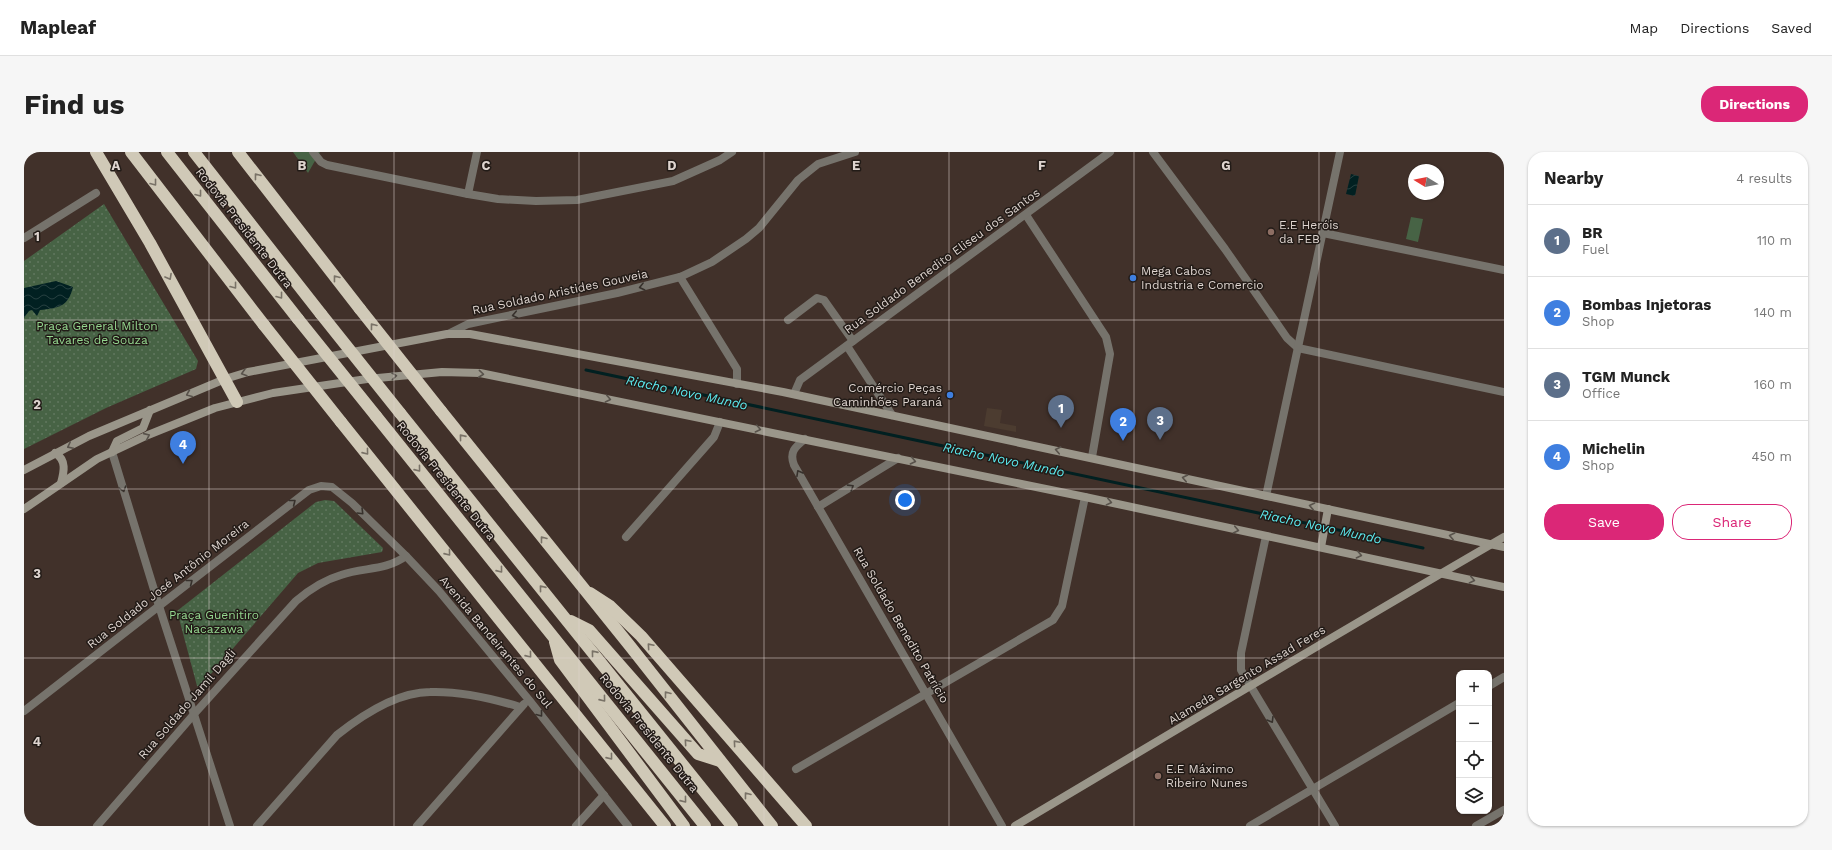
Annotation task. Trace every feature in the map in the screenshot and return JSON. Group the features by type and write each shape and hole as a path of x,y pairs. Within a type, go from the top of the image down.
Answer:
{"highway":[{"path":"96,152 150,242 237,402"},
{"path":"131,152 264,325 665,826"},
{"name":"Rodovia Presidente Dutra","path":"167,152 298,319 705,826"},
{"name":"Rodovia Presidente Dutra","path":"194,152 400,413 732,826"},
{"path":"238,152 360,309 772,826"},
{"path":"585,591 610,606 641,636 806,826"},
{"path":"567,619 588,630 698,754 720,761"},
{"path":"553,635 560,660 684,826"}],"main road":[{"path":"24,470 88,436 225,379 263,369 447,334 470,334 794,394 1266,496 1328,513 1487,546 1504,547"},
{"path":"25,508 86,465 148,435 204,412 237,402 273,393 367,379 442,372 480,374 898,458 1266,536 1322,543 1440,573 1504,587"},
{"path":"112,452 117,441 143,428 150,410"},
{"path":"55,453 59,455 64,463 61,483"},
{"path":"1322,543 1328,513"},
{"name":"Alameda Sargento Assad Feres","path":"1015,826 1504,536"}],"street":[{"path":"313,152 321,162 327,165 468,194 498,199 536,201 577,200 673,181 720,160 732,152"},
{"path":"468,194 477,152"},
{"name":"Rua Soldado Aristides Gouveia","path":"447,334 468,324 617,293 680,277 712,262 746,239 758,228 798,180 818,164 855,152"},
{"name":"Rua Soldado Benedito Eliseu dos Santos","path":"794,394 800,380 1110,152"},
{"path":"1153,152 1225,249 1287,338 1298,348 1504,392"},
{"path":"1266,496 1340,152"},
{"path":"24,238 96,193"},
{"path":"1026,215 1106,336 1110,354 1092,458"},
{"path":"1323,233 1504,270"},
{"path":"680,277 737,369 737,384"},
{"path":"788,320 817,298 824,300 892,415"},
{"path":"626,537 714,437 720,422"},
{"name":"Rua Soldado Benedito Patrício","path":"805,439 793,448 792,457 794,465 1002,826"},
{"path":"112,452 159,606 195,713 230,826"},
{"path":"818,507 898,458"},
{"name":"Rua Soldado José Antônio Moreira","path":"24,711 309,490 321,486 332,487"},
{"name":"Avenida Bandeirantes do Sul","path":"332,487 352,503 406,556 439,592 529,700 628,826"},
{"path":"796,769 1046,624 1058,613 1062,606 1085,497"},
{"path":"1266,536 1241,653 1241,670 1334,826"},
{"name":"Rua Soldado Jamil Dagli","path":"97,826 296,600 316,586 342,574 394,564 406,556"},
{"path":"1492,684 1504,677"},
{"path":"257,826 337,735 352,723 388,703 409,695 428,691 484,697 520,707"},
{"path":"417,826 520,707 529,700"},
{"path":"1250,826 1456,705"},
{"path":"576,826 604,795"},
{"path":"1476,826 1504,810"}],"shaded area":[{"path":"987,408 1002,410 1000,423 1016,426 1016,432 984,426"}],"green space":[{"path":"293,152 320,152 308,173"},
{"name":"Praça General Milton Tavares de Souza","path":"104,204 198,361 196,369 106,408 24,449 24,261"},
{"path":"1411,217 1423,219 1418,242 1406,239"},
{"name":"Praça Guenitiro Nacazawa","path":"325,500 334,501 383,548 382,552 318,563 298,573 204,682 199,687 197,686 177,611 316,502"}],"water":[{"path":"1351,174 1359,176 1355,196 1346,194"},
{"path":"56,281 73,287 71,294 65,303 57,307 40,310 37,316 32,310 29,311 24,318 24,288"}],"waterway":[{"name":"Riacho Novo Mundo","path":"586,370 1423,548"}],"place":[{"name":"E.E Heróis da FEB","path":"1271,232"},
{"name":"Mega Cabos Industria e Comercio","path":"1133,278"},
{"name":"Comércio Peças Caminhões Paraná","path":"950,395"},
{"name":"BR","path":"1061,428"},
{"name":"TGM Munck","path":"1160,440"},
{"name":"Bombas Injetoras","path":"1123,441"},
{"name":"Michelin","path":"183,464"},
{"name":"E.E Máximo Ribeiro Nunes","path":"1158,776"}]}
